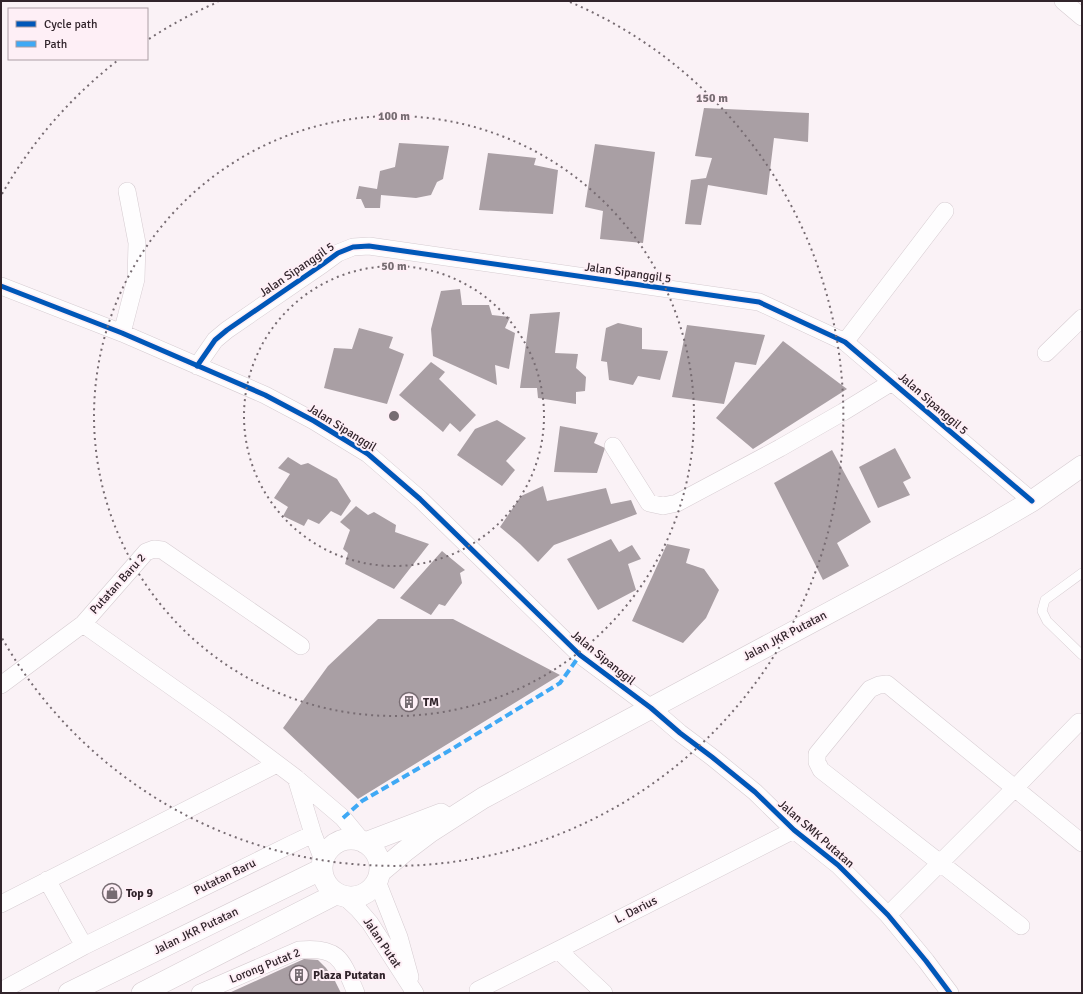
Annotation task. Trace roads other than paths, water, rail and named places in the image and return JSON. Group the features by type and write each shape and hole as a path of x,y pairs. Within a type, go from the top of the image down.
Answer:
{"street":[{"path":"1062,1 1082,17"},
{"path":"122,333 136,279 137,243 127,191"},
{"path":"845,342 945,211"},
{"name":"Jalan Sipanggil 5","path":"197,366 215,340 227,330 338,253 353,247 369,246 759,302 845,342 1032,501"},
{"name":"Jalan Sipanggil","path":"1,286 122,333 265,395 314,421 368,454 420,499 580,656 651,708"},
{"path":"1046,353 1082,318"},
{"path":"613,446 648,503 663,506 677,503 844,412 892,382"},
{"name":"Jalan JKR Putatan","path":"142,993 340,895 354,898 364,895 371,889 378,877 404,851 430,832 483,798 894,578 1032,501 1082,466"},
{"name":"Putatan Baru 2","path":"1,685 83,624 146,552 154,549 162,550 301,646"},
{"path":"83,624 222,723 296,778 343,818 377,855 380,864 378,877"},
{"path":"1021,926 821,770 817,762 818,754 870,689 879,685 888,684 1082,843"},
{"name":"Jalan SMK Putatan","path":"651,708 755,792 794,830 838,866 888,915 950,993"},
{"path":"888,915 1016,788 1079,722"},
{"path":"1,904 277,764"},
{"path":"296,778 322,865 324,879 328,887 340,895"},
{"name":"Jalan JKR Putatan","path":"69,993 322,865 327,852 334,845 343,840 353,839 364,842 483,798"},
{"name":"L. Darius","path":"478,990 794,830"},
{"name":"Putatan Baru","path":"1,991 84,946 313,834"},
{"name":"Jalan Putat","path":"378,877 399,937 415,993"},
{"path":"47,880 84,946"},
{"name":"Jalan Putat","path":"340,895 358,909 370,923 415,993"},
{"name":"Lorong Putat 2","path":"200,993 299,950 313,949 327,951 336,957 344,966 356,993"},
{"path":"558,950 604,993"}],"lane":[{"path":"1082,573 1045,600 1042,611 1047,621 1082,655"}],"place":[{"name":"TM","path":"409,702"},
{"name":"Top 9","path":"112,893"},
{"name":"Plaza Putatan","path":"299,975"}]}
